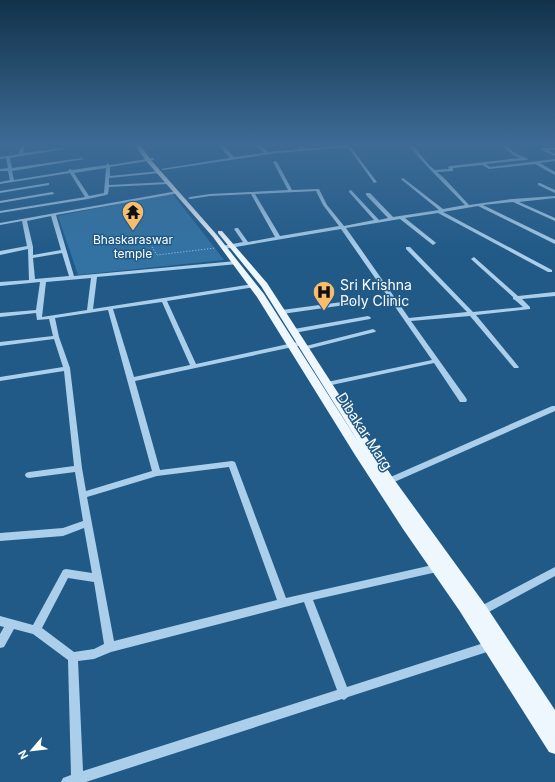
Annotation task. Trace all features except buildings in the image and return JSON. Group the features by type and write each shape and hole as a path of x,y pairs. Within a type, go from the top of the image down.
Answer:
{"main road":[{"name":"Dibakar Marg","path":"166,179 224,247 327,384 389,481 481,611 490,646 555,746"},
{"name":"Dibakar Marg","path":"170,179 190,198 232,245 264,285 294,332 299,346 364,459 437,568 486,629 554,723"}],"street":[{"path":"0,182 15,179"},
{"path":"12,180 21,179"},
{"path":"30,179 32,187"},
{"path":"47,179 57,203"},
{"path":"76,179 90,207"},
{"path":"0,212 106,194 107,179"},
{"path":"284,179 291,192"},
{"path":"404,179 440,211 550,271"},
{"path":"443,179 468,206"},
{"path":"106,186 168,183"},
{"path":"0,192 48,184"},
{"path":"539,184 555,192"},
{"path":"190,198 210,195 316,190 324,205 343,228 463,400"},
{"path":"351,190 378,222"},
{"path":"0,224 177,192"},
{"path":"0,202 52,194"},
{"path":"253,194 278,237"},
{"path":"368,194 392,219"},
{"path":"224,247 468,206 512,200 555,197"},
{"path":"512,200 555,220"},
{"path":"480,205 555,242"},
{"path":"53,214 72,277"},
{"path":"401,217 433,243"},
{"path":"24,219 32,257 32,281"},
{"path":"236,229 246,243"},
{"path":"0,253 30,247"},
{"path":"408,248 472,314 516,367"},
{"path":"32,257 64,251"},
{"path":"407,320 528,308 515,298 474,259"},
{"path":"0,284 236,263"},
{"path":"90,311 94,275"},
{"path":"43,280 39,319 253,286"},
{"path":"515,298 555,294"},
{"path":"164,300 194,366"},
{"path":"282,312 357,302"},
{"path":"110,308 157,473"},
{"path":"0,315 39,311"},
{"path":"52,317 56,337 68,368 78,468 110,647"},
{"path":"294,332 368,318"},
{"path":"131,380 194,366 373,331"},
{"path":"0,344 56,337"},
{"path":"327,384 435,361"},
{"path":"0,379 68,368"},
{"path":"389,481 555,408"},
{"path":"83,495 157,473 232,464 283,603"},
{"path":"29,475 78,468"},
{"path":"0,536 63,532 88,523"},
{"path":"0,621 36,630 73,657 94,654 110,647 307,596 437,568"},
{"path":"481,611 555,571"},
{"path":"36,630 66,573 98,578"},
{"path":"307,596 344,694"},
{"path":"0,643 12,624"},
{"path":"73,657 74,781 490,646"}],"path":[{"path":"152,247 157,255 224,247"}],"shaded area":[{"name":"Bhaskaraswar temple","path":"172,193 224,260 78,275 58,216"}],"place":[{"name":"Bhaskaraswar temple","path":"133,232"},
{"name":"Sri Krishna Poly Clinic","path":"324,312"}]}
